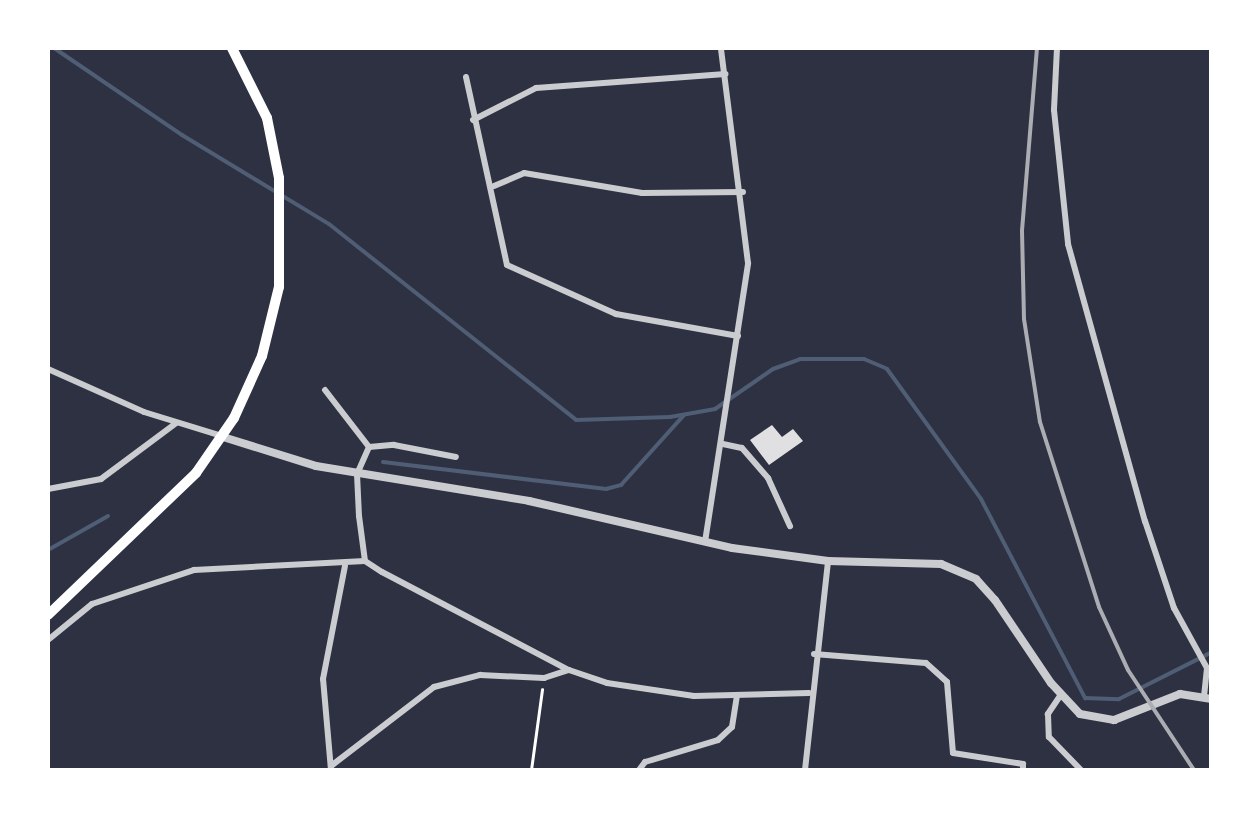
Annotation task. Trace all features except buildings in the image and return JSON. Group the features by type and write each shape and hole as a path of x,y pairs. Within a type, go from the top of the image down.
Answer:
{"main road":[{"path":"48,615 196,473 223,436 275,313 279,178 267,118 232,48"}],"street":[{"path":"704,542 728,414 748,263 743,192 721,48"},
{"path":"48,369 176,423 357,474 529,501 704,542 828,562 942,564 976,579 1060,696 1080,714 1104,720 1180,694 1208,697 1207,668 1174,608 1068,244 1054,110 1057,48"},
{"path":"473,120 536,88 725,74"},
{"path":"466,77 473,120 494,186 507,265 537,284 629,318 738,336"},
{"path":"494,186 524,173 642,193 743,192"},
{"path":"325,390 369,447"},
{"path":"48,489 102,478 176,423"},
{"path":"723,444 742,448 768,478 790,526"},
{"path":"369,447 394,445 456,457"},
{"path":"365,561 357,474 369,447"},
{"path":"48,640 92,604 194,570 344,566 365,561 569,670 648,692 738,696 808,692"},
{"path":"805,770 808,692 828,562"},
{"path":"331,768 323,679 344,566"},
{"path":"814,654 926,662 947,682 953,753 1023,767"},
{"path":"331,768 434,686 480,675 544,678 569,670"},
{"path":"639,770 646,762 718,740 732,727 738,696"},
{"path":"1060,696 1048,714 1049,737 1081,770"}],"path":[{"path":"531,770 544,678"}],"waterway":[{"path":"54,48 182,135 329,224 576,420 670,417 715,409 773,369 800,359 864,359 887,369 981,499 1085,698 1119,699 1212,652"},
{"path":"383,462 606,489 621,485 684,415"},
{"path":"48,550 108,516"}],"railway":[{"path":"1037,48 1022,231 1024,319 1040,422 1099,607 1128,670 1194,770"}]}
